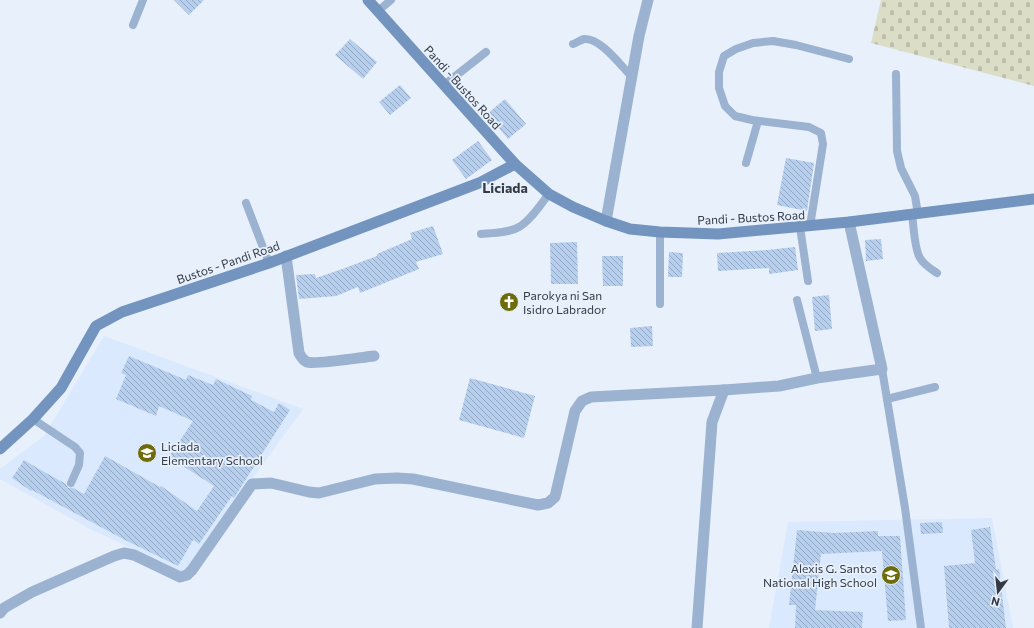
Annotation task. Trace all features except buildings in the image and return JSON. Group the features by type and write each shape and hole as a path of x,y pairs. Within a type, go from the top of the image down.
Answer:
{"main road":[{"name":"Pandi - Bustos Road","path":"368,0 515,164 548,194 573,207 630,229 660,232 718,234 805,227 1034,199"},
{"name":"Bustos - Pandi Road","path":"0,448 33,419 60,388 96,326 122,312 269,263 480,183 515,164"}],"street":[{"path":"606,221 638,36 648,0"},
{"path":"0,613 4,608 32,592 124,553 134,555 180,577 186,575 192,570 252,484 271,482 309,492 319,493 375,479 397,478 538,505 548,503 555,497 575,411 582,401 590,397 779,386 817,378 882,369 849,222"},
{"path":"286,256 299,353 303,359 308,363 320,363 374,356"},
{"path":"697,628 712,422 724,390"}],"lane":[{"path":"133,25 143,0"},
{"path":"378,11 390,0"},
{"path":"572,44 583,39 592,40 599,44 632,77"},
{"path":"808,281 805,227 823,144 821,132 810,127 758,121 735,116 724,106 719,88 719,72 724,56 736,48 753,43 773,41 796,45 849,59"},
{"path":"444,85 486,52"},
{"path":"896,74 897,151 901,168 915,196 917,251 924,262 937,273"},
{"path":"746,163 758,121"},
{"path":"482,234 505,231 519,227 529,218 548,194"},
{"path":"246,203 269,263"},
{"path":"660,232 660,304"},
{"path":"797,300 817,378"},
{"path":"882,369 905,508 921,628"},
{"path":"887,399 935,387"},
{"path":"33,419 75,447 80,453 79,465 71,483"}],"shaded area":[{"name":"Liciada Elementary School","path":"104,336 303,409 184,573 88,528 0,479 0,469 44,436"},
{"name":"Alexis G. Santos National High School","path":"992,518 1013,628 769,628 788,522"}],"green space":[{"path":"881,0 1034,0 1034,86 871,43"}],"place":[{"name":"Parokya ni San Isidro Labrador","path":"509,302"},
{"name":"Liciada Elementary School","path":"147,453"},
{"name":"Alexis G. Santos National High School","path":"891,575"}],"district":[{"name":"Liciada","path":"505,187"}]}
